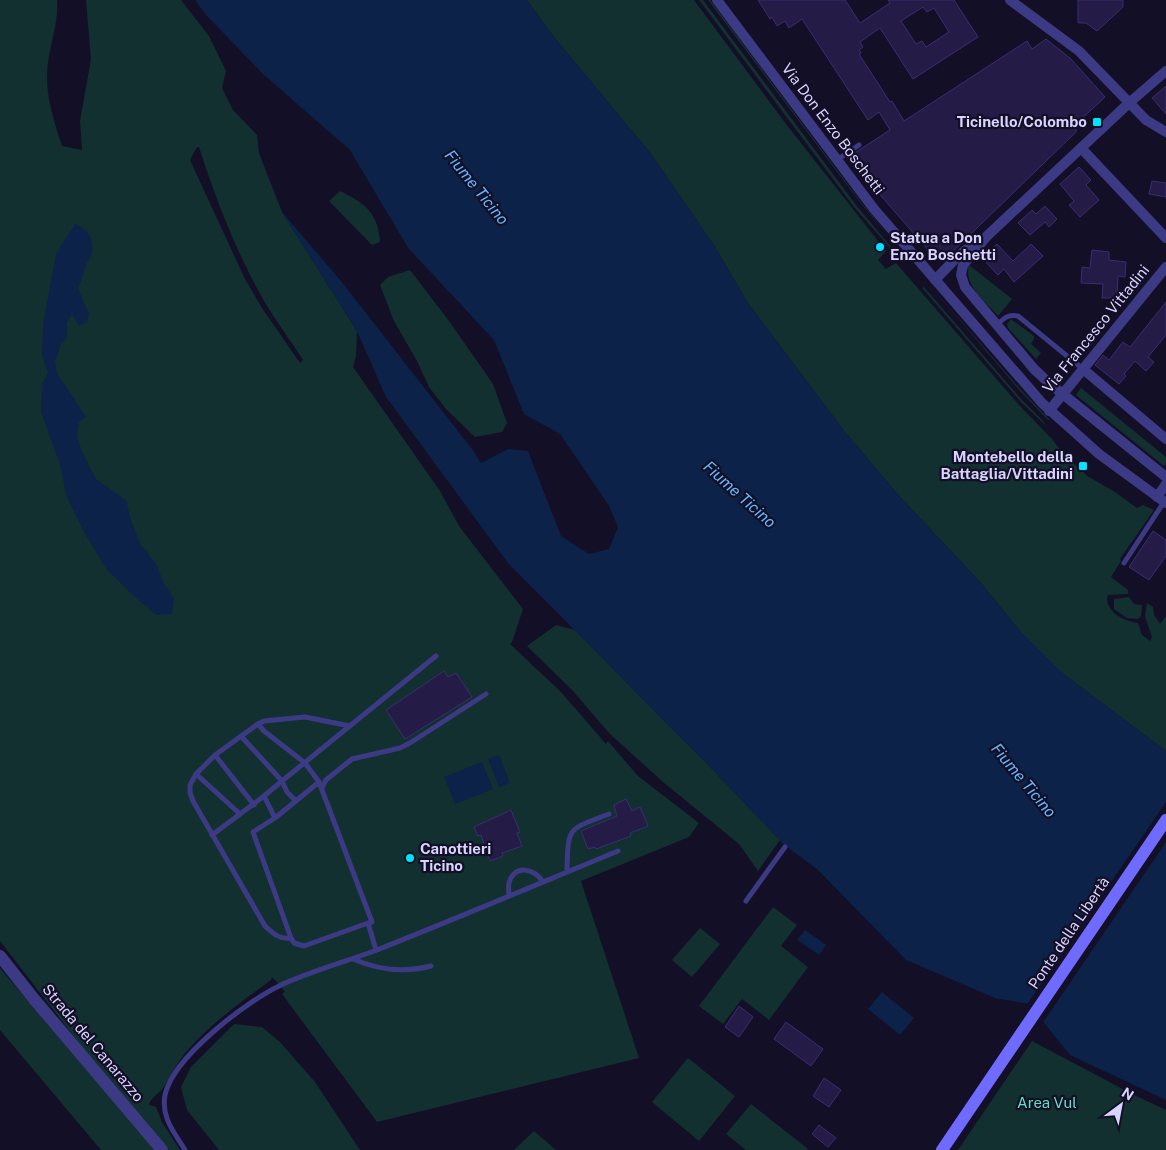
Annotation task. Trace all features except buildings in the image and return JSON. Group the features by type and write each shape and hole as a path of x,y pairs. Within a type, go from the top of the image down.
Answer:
{"main road":[{"name":"Ponte della Libertà","path":"942,1150 1166,820"}],"street":[{"name":"Via Don Enzo Boschetti","path":"717,0 874,209 1049,411 1099,454 1162,501"},
{"path":"1010,0 1078,50 1146,120 1166,132"},
{"path":"1166,71 1129,103 987,236 963,265 961,275 965,286 1034,369 1166,477"},
{"path":"1081,148 1166,238"},
{"path":"932,277 972,244 987,236"},
{"name":"Via Francesco Vittadini","path":"1049,411 1166,267"},
{"path":"1083,369 1166,439"},
{"path":"1162,501 1166,484"},
{"name":"Strada del Canarazzo","path":"0,956 162,1150"}],"lane":[{"path":"837,160 859,145"},
{"path":"997,325 1011,314 1018,316 1083,369"},
{"path":"1124,563 1162,501"},
{"path":"212,835 254,805 436,656"},
{"path":"321,789 326,780 352,759 400,748 486,694"},
{"path":"291,938 279,938 265,926 212,835 190,793 190,785 196,774 215,755 264,721 305,717 350,726"},
{"path":"258,724 264,731 305,763 319,782 370,922 376,950"},
{"path":"240,736 282,781 287,792 296,801"},
{"path":"215,755 254,805"},
{"path":"196,774 240,814"},
{"path":"319,782 275,818 253,832 291,938 294,943 304,946 370,922"},
{"path":"264,796 275,818"},
{"path":"567,872 568,840 572,831 578,826 609,814"},
{"path":"746,901 785,847"},
{"path":"185,1150 168,1123 164,1108 168,1086 181,1065 210,1036 243,1008 281,985 376,950 618,851"},
{"path":"509,896 509,883 517,872 534,871 543,882"},
{"path":"352,959 366,965 400,970 416,970 430,966"}],"green space":[{"path":"0,0 57,0 56,23 48,62 48,94 62,146 82,150 80,121 91,59 86,0 181,0 209,36 226,71 222,88 233,110 257,135 259,153 282,212 357,331 356,356 353,367 440,491 459,526 523,609 510,644 561,692 606,744 608,741 638,776 699,823 689,837 581,881 639,1058 377,1122 282,994 285,992 272,977 271,980 226,1014 195,1042 183,1056 163,1088 151,1100 149,1105 156,1107 162,1122 180,1150 169,1150 102,1073 0,941","holes":["197,147 199,147 218,203 241,257 264,301 303,360 300,363 262,308 245,279 190,160"]},
{"path":"527,0 694,0 786,124 886,251 878,260 886,269 896,263 1066,457 1089,477 1115,492 1137,508 1143,505 1154,510 1120,559 1121,561 1111,577 1128,590 1128,594 1108,595 1107,601 1116,615 1138,623 1142,635 1150,641 1152,637 1145,617 1147,603 1153,607 1154,615 1160,624 1166,616 1166,751 1061,672 1018,629 981,583 900,497 845,432 747,302 715,247 651,154 549,31"},
{"path":"699,0 703,0 890,248 854,207"},
{"path":"708,0 710,0 860,201 892,240 859,201"},
{"path":"340,191 357,200 369,210 376,223 380,242 372,245 329,201"},
{"path":"969,265 1012,299 998,316 972,286 968,272"},
{"path":"410,270 449,321 493,384 507,423 502,432 475,437 446,409 429,387 417,361 394,321 380,285 388,277"},
{"path":"927,282 1022,391 1050,420 1021,392"},
{"path":"923,286 1046,426 1021,402 923,289"},
{"path":"1011,319 1034,336 1031,344 1041,353 1036,359 1008,328 1007,324"},
{"path":"1081,388 1166,457 1166,464 1164,466 1076,395"},
{"path":"1129,597 1134,604 1142,605 1141,616 1138,619 1127,618 1114,609 1114,599"},
{"path":"556,625 575,630 780,840 758,871 739,844 663,782 609,733 573,691 527,646"},
{"path":"773,907 797,925 781,946 808,967 769,1020 742,999 723,1024 699,1006"},
{"path":"700,928 720,944 692,977 672,960"},
{"path":"0,968 156,1150 101,1150 0,1030"},
{"path":"234,1024 262,1027 280,1042 315,1082 360,1150 219,1150 187,1110 181,1087 191,1067"},
{"name":"Area Vul","path":"1032,1041 1166,1110 1166,1150 958,1150"},
{"path":"688,1058 735,1096 699,1141 652,1102"},
{"path":"751,1104 808,1149 746,1150 726,1134"},
{"path":"534,1131 556,1150 514,1150"}],"water":[{"name":"Fiume Ticino","path":"195,0 527,0 549,31 651,154 715,247 747,302 845,432 900,497 981,583 1018,629 1061,672 1166,751 1166,1100 1070,1055 1029,1004 995,998 906,960 817,869 783,844 717,774 508,563 386,397 357,331 282,212 341,281 481,463 508,449 528,451 561,536 589,554 609,549 618,527 609,506 560,434 524,414 494,340 408,248 350,150 263,74 206,15"},
{"path":"75,224 89,234 92,242 92,253 78,288 89,314 87,322 79,326 72,315 67,323 67,338 61,344 55,361 57,373 86,417 79,422 77,436 82,452 96,479 126,500 140,543 156,564 164,583 174,598 172,614 156,615 107,570 86,536 66,495 61,467 41,412 42,384 48,373 42,355 43,324 56,254"},
{"path":"499,755 510,783 499,787 488,759"},
{"path":"482,762 493,789 455,804 444,777"},
{"path":"805,930 826,945 819,955 797,940"},
{"path":"882,992 914,1018 900,1035 868,1009"}],"pier":[{"path":"1166,802 1166,842 1042,1024 1026,1006"}],"place":[{"name":"Ticinello/Colombo","path":"1097,122"},
{"name":"Statua a Don Enzo Boschetti","path":"880,247"},
{"name":"Montebello della Battaglia/Vittadini","path":"1083,466"},
{"name":"Canottieri Ticino","path":"410,858"}]}
